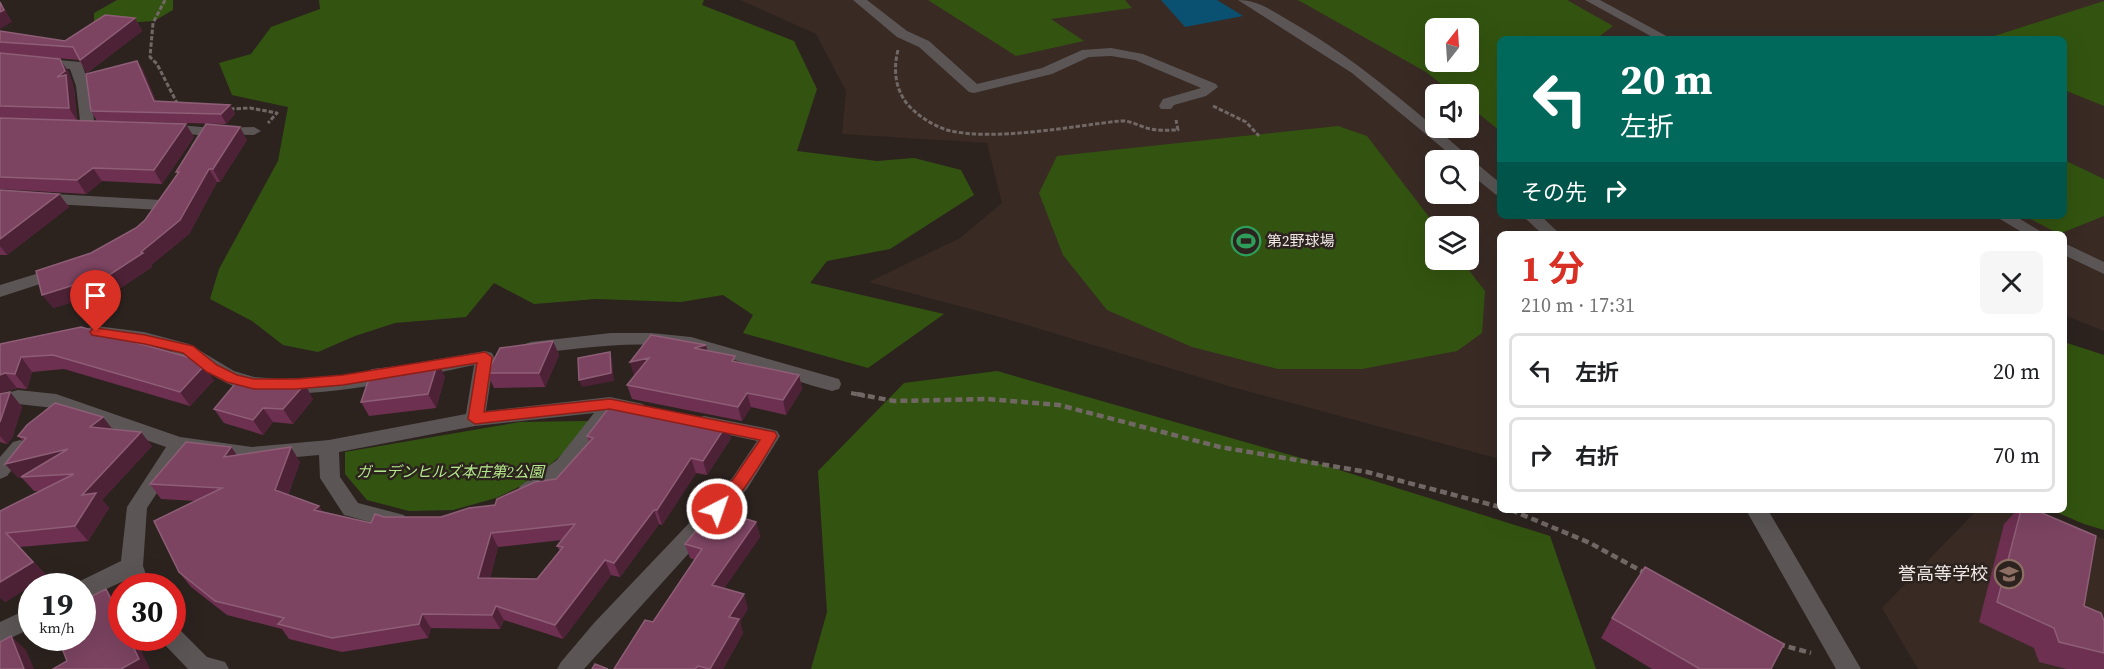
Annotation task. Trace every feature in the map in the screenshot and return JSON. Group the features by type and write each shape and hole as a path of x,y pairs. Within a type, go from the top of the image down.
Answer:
{"street":[{"path":"859,0 902,34 924,44 974,89 1047,71 1087,53 1111,52 1155,63 1211,87 1202,94 1179,97 1168,102 1166,106"},
{"path":"1244,0 1300,32 1357,70 1453,150"},
{"path":"1592,0 1660,36"},
{"path":"0,59 76,65 83,86 88,128"},
{"path":"156,128 254,131"},
{"path":"190,159 208,131"},
{"path":"1479,173 1497,188"},
{"path":"0,196 164,201 150,220"},
{"path":"1534,219 1548,231"},
{"path":"2009,219 2031,231"},
{"path":"2067,250 2104,269"},
{"path":"0,291 74,267"},
{"path":"0,280 24,282"},
{"path":"63,339 96,332 145,339 188,350 212,369 232,379 263,385 361,378 511,351 611,339 650,338 688,342 724,350 796,375 832,384"},
{"path":"475,419 485,357"},
{"path":"0,402 18,397 56,400 179,444 252,454 329,447 475,419 610,404 656,413"},
{"path":"42,418 56,400"},
{"path":"506,501 543,484 582,447 610,404"},
{"path":"569,669 740,483 770,436 690,420"},
{"path":"0,471 28,436"},
{"path":"136,573 137,507 179,444"},
{"path":"329,447 330,478 351,509 393,521 415,521"},
{"path":"1759,513 1847,665"},
{"path":"0,633 18,624"},
{"path":"186,650 205,668"}],"path":[{"path":"165,0 153,23 150,57 157,64 180,107"},
{"path":"902,34 894,73 897,86 912,111 922,120 945,128 969,133 997,133 1110,123 1122,119 1156,130 1178,130 1176,121 1166,106"},
{"path":"1202,94 1211,105 1246,122 1259,136"},
{"path":"229,109 250,108 277,113 264,128 254,131"},
{"path":"832,384 830,388 894,401 997,399 1059,405 1220,447 1366,472 1497,506"},
{"path":"1518,513 1590,543 1652,577"},
{"path":"1773,642 1847,665"}],"shaded area":[{"path":"740,0 2104,0 2104,331 2067,316 2067,231 1497,231 1497,458 1232,387 1000,317 869,282 960,238 1002,203 987,143 842,134 846,91 816,34"},
{"name":"誉高等学校","path":"1974,513 2026,513 2104,539 2104,669 1918,669 1882,608"}],"green space":[{"path":"117,0 173,0 173,10 154,21 94,25 94,13"},
{"path":"319,0 704,0 702,5 794,41 817,89 797,151 877,161 914,158 961,170 974,195 890,249 827,261 810,283 944,314 868,368 743,333 753,315 723,295 681,302 596,299 534,304 494,283 466,317 395,323 355,336 318,352 283,345 252,321 210,299 219,269 278,161 288,107 232,95 219,63 251,54 271,27 320,9"},
{"path":"928,0 1125,0 1132,8 1051,19 1084,41 1016,56"},
{"path":"1298,0 1567,0 1613,26 1600,36 1497,36 1497,129 1479,114 1479,84 1441,84 1426,72 1479,72 1479,18 1425,18 1425,71"},
{"path":"2104,1 2104,106 2067,91 2067,36 1994,36"},
{"name":"第2野球場","path":"1338,126 1367,136 1428,216 1425,216 1425,270 1469,270 1485,291 1482,333 1457,351 1362,369 1278,369 1192,347 1107,310 1063,255 1039,193 1057,156"},
{"path":"2067,161 2104,179 2104,216 2066,231 2053,231 2031,219 2067,219"},
{"path":"2067,343 2104,355 2104,530 2058,513 2067,513"},
{"path":"997,371 1301,458 1550,536 1596,669 811,669 827,612 818,471 904,383"},
{"name":"ガーデンヒルズ本庄第2公園","path":"589,421 566,451 531,481 496,498 453,510 409,511 367,500 345,474 345,452 520,422"}],"water":[{"path":"1161,0 1217,0 1243,16 1185,27"}],"building":[{"path":"105,15 135,18 80,60 73,47 0,42 0,31 65,41"},
{"path":"0,53 60,59 65,71 57,77 66,75 69,108 0,106"},
{"path":"137,61 154,101 230,105 221,114 91,111 86,74"},
{"path":"0,118 186,124 154,170 93,168 77,180 0,177"},
{"path":"206,124 240,127 213,169 209,169 180,220 141,252 143,253 100,281 93,279 42,295 36,271 91,253 136,228 145,220 179,172 176,172"},
{"path":"0,190 59,194 0,239"},
{"path":"81,327 191,358 204,366 180,392 53,355 21,357 15,374 0,375 0,344"},
{"path":"651,335 706,345 694,348 735,356 732,361 799,375 783,400 747,393 738,407 627,385 649,358 630,362"},
{"path":"553,341 539,373 487,373 500,348"},
{"path":"610,352 611,373 579,380 578,358"},
{"path":"438,362 428,394 361,402 372,370"},
{"path":"239,379 261,383 263,381 305,384 283,409 263,408 253,420 214,409"},
{"path":"10,392 0,422 0,394"},
{"path":"614,401 727,424 703,461 691,458 657,510 654,510 614,563 605,560 555,625 496,606 492,615 422,614 419,624 332,638 278,624 284,618 215,601 186,578 186,573 179,572 154,521 222,488 150,484 186,442 231,447 224,457 291,447 275,490 319,506 314,510 371,523 375,514 384,517 441,517 469,508 495,505 497,499 535,482 556,479 593,438 587,436","holes":["575,524 557,546 563,547 537,579 478,578 491,533"]},
{"path":"55,403 103,417 90,427 141,432 82,495 96,493 75,526 6,533 33,562 0,582 0,511 74,474 21,477 68,449 5,464 26,438 18,436 27,425"},
{"path":"714,509 756,522 712,585 744,594 729,617 739,619 710,669 698,666 695,669 614,669 645,620 653,622 702,549 685,544"},
{"path":"2020,513 2042,513 2096,536 2084,606 2101,613 2104,621 2104,653 2059,642 2054,628 1997,602"},
{"path":"1645,567 1784,644 1771,669 1700,669 1612,618"},
{"path":"106,589 108,593 108,651 135,651 139,659 121,669 53,669 67,661 63,651 96,651 96,594"},
{"path":"11,636 24,669 0,669 0,642"},
{"path":"595,664 608,669 592,669"}],"place":[{"name":"第2野球場","path":"1246,241"},
{"name":"誉高等学校","path":"2009,574"}],"route":[{"path":"96,332 145,339 188,350 212,369 232,379 254,384 296,384 343,380 485,357 475,419 610,404 770,436 740,483 717,509"}]}
